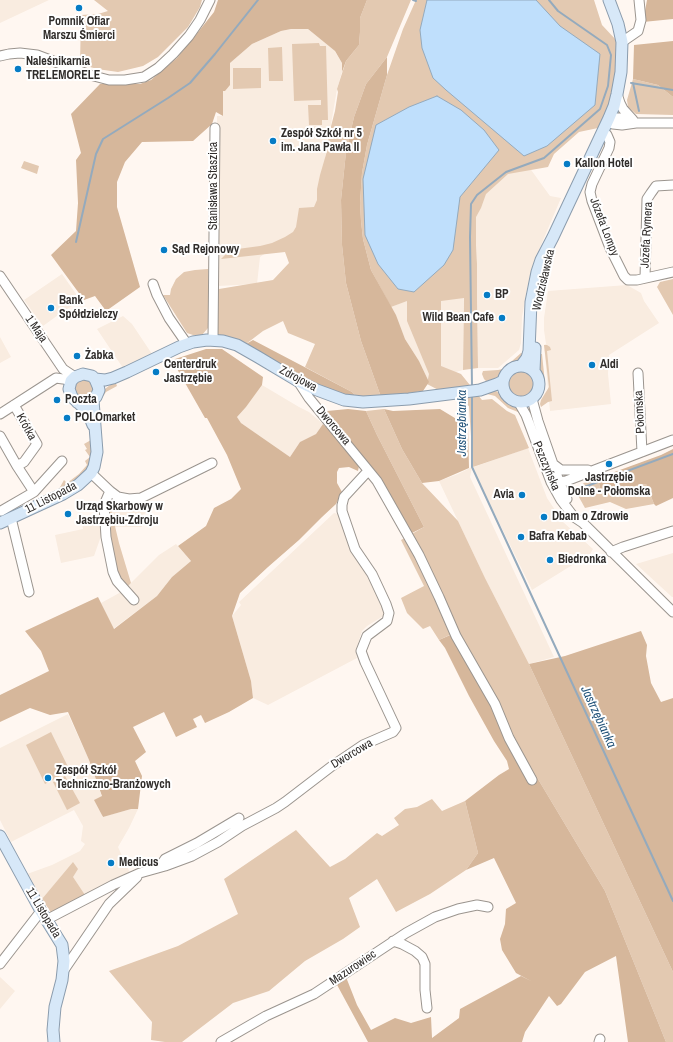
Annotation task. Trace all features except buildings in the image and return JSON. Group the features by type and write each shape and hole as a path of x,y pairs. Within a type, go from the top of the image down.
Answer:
{"main road":[{"name":"Wodzisławska","path":"521,366 527,358 529,351 531,302 541,260 606,124 614,106 617,94 621,72 622,42 618,24 609,0"},
{"name":"Wodzisławska","path":"534,371 538,292 553,237"},
{"name":"Zdrojowa","path":"95,379 105,380 127,372 179,347 193,342 213,340 237,345 298,381 344,400 363,402 402,400 480,390 497,384 503,386"},
{"path":"521,366 534,371 539,383 537,392 532,399 519,403 509,399 503,386 504,376 507,372 521,366"},
{"name":"Zdrojowa","path":"99,390 127,372"},
{"path":"83,374 92,376 95,379 99,390 93,400 85,403 74,397 69,389 73,379 83,374"},
{"name":"11 Listopada","path":"74,397 89,415 95,429"},
{"name":"11 Listopada","path":"0,523 68,491 78,485 91,473 98,452 93,400"},
{"name":"11 Listopada","path":"0,836 44,916 62,945 64,970 55,1007 54,1042"}],"street":[{"path":"0,56 20,53 37,55 90,75 109,80 125,80 144,77 158,68 189,36 200,20 210,0"},
{"path":"622,42 638,31 641,20 639,0"},
{"path":"617,94 622,109 636,123"},
{"path":"606,124 620,118 636,123 673,123"},
{"name":"Józefa Lompy","path":"606,124 610,142 609,148 592,184 590,192 610,248 624,276 628,280 637,280 673,272"},
{"name":"Stanisława Staszica","path":"213,340 214,128"},
{"name":"Józefa Rymera","path":"645,278 647,199 656,186 673,185"},
{"name":"1 Maja","path":"0,276 63,369 73,379"},
{"path":"153,284 169,318 187,344"},
{"name":"Połomska","path":"638,373 642,452"},
{"path":"0,414 56,378 73,379"},
{"name":"Dworcowa","path":"298,381 309,398 354,451 377,481 419,555 459,643 495,704 509,738 532,780"},
{"path":"48,384 58,383 63,385 74,397"},
{"name":"Pszczyńska","path":"532,399 550,466 551,482 561,500 574,517 583,523"},
{"name":"Pszczyńska","path":"519,403 566,497 583,523 673,612"},
{"name":"Krótka","path":"14,405 37,444 24,462 17,466"},
{"path":"0,436 34,492"},
{"name":"Połomska","path":"559,482 566,481 591,470 673,440"},
{"path":"2,511 34,492 62,461"},
{"path":"91,473 118,497 129,499 141,498 212,463"},
{"name":"Połomska","path":"550,466 561,470 591,470"},
{"name":"Dworcowa","path":"44,916 140,873 192,856 218,842 242,826 276,808 363,745 393,732 396,728 365,662 362,651 367,636 387,621 389,613 372,574 355,549 342,511 344,497 368,470"},
{"path":"110,491 104,504 106,537 113,572 117,581 134,600"},
{"name":"11 Listopada","path":"11,518 29,592"},
{"path":"611,552 673,531"},
{"path":"162,867 165,860 198,843 239,818"},
{"path":"64,970 109,904 140,873"},
{"name":"Mazurowiec","path":"221,1042 266,1016 314,994 406,933 436,917 458,909 477,905 488,907"},
{"path":"0,964 44,916"},
{"path":"393,942 402,944 415,951 422,957 425,964 427,1008"}],"shaded area":[{"path":"0,0 49,0 0,23"},
{"path":"94,0 202,0 200,7 188,27 158,57 143,66 118,72 97,69 80,64 81,15 98,14 108,11"},
{"path":"218,0 367,0 360,18 359,45 346,61 342,72 342,63 335,51 308,29 291,29 281,31 252,44 230,63 230,85 225,91 223,91 223,116 216,112 212,124 193,141 142,142 125,162 117,182 117,207 140,287 106,311 95,296 84,300 51,255 76,231 78,203 76,160 81,153 71,114 100,84 140,84 151,80 177,58 214,12"},
{"path":"367,0 411,0 387,57 366,84 354,117 346,152 341,200 342,245 346,283 361,341 381,397 356,396 352,392 305,367 315,344 288,333 283,321 263,331 246,344 218,337 213,290 273,280 289,263 285,252 221,259 230,250 260,246 272,243 285,237 293,232 296,227 299,208 314,207 317,200 317,189 335,111 338,92 337,89 346,61 359,45 360,18"},
{"path":"416,0 594,0 602,25 617,41 619,66 611,101 598,128 579,132 554,154 548,167 508,174 486,194 476,217 478,368 463,370 464,298 441,301 441,366 461,374 482,400 492,399 507,411 515,415 529,448 473,467 469,406 427,384 429,374 407,321 407,301 391,307 371,270 363,239 360,203 362,173 367,145 387,75 403,29"},
{"path":"647,0 673,0 673,19 643,22"},
{"name":"Zespół Szkół nr 5 im. Jana Pawła II","path":"291,29 308,29 334,50 342,63 342,72 337,89 315,219 260,257 257,284 218,286 217,116 223,116 223,91 230,63 252,44 281,31"},
{"path":"673,41 673,97 658,85 633,79 634,45"},
{"path":"319,43 320,46 326,46 328,120 322,120 322,125 309,125 308,105 321,105 321,100 294,101 292,44"},
{"path":"282,47 283,81 269,81 268,48"},
{"path":"387,57 387,75 367,145 362,173 360,203 363,239 371,270 396,315 405,339 419,361 429,382 423,391 381,397 361,341 346,283 342,245 341,200 346,152 354,117 366,84"},
{"path":"233,68 261,68 261,88 233,89"},
{"path":"633,79 658,85 673,97 673,115 636,114 628,107 627,100"},
{"path":"24,161 39,166 37,174 21,168"},
{"path":"529,167 550,196 561,198 538,252 527,289 522,317 521,343 519,350 498,368 478,368 476,208 478,201 501,176"},
{"path":"208,269 208,328 202,335 193,335 187,333 163,295 170,295 176,279 184,272"},
{"path":"62,274 81,301 65,310 43,326 24,300"},
{"path":"464,278 463,370 429,382 419,361 405,339 396,315 391,307"},
{"path":"673,279 673,315 657,287 660,282"},
{"path":"627,285 641,293 644,301 659,323 609,355 608,374 611,404 550,411 544,345 546,344 544,318 548,291"},
{"path":"123,316 132,324 152,354 123,368 97,329"},
{"path":"0,337 11,357 0,363"},
{"path":"253,340 352,392 356,396 322,388 299,378 246,344"},
{"path":"544,345 550,347 551,350 547,351 552,401 541,407 541,400 549,387"},
{"path":"206,349 222,349 263,377 262,385 237,417 241,423 290,457 300,442 316,434 323,424 359,466 358,471 349,467 339,468 337,472 337,483 342,492 336,504 299,540 240,593 232,616 251,681 253,698 229,712 205,723 201,715 193,719 197,727 176,737 164,712 133,727 146,752 135,761 142,776 138,809 131,809 103,817 94,800 102,796 89,760 68,712 50,715 30,708 0,722 0,695 49,671 41,651 25,631 98,597 114,629 157,596 172,577 191,561 178,546 206,526 214,508 231,499 241,489 227,455 207,418 205,418 172,360"},
{"path":"521,353 526,353 517,363 505,369 498,380 487,382 484,379 482,374 483,371 503,369"},
{"path":"536,354 542,354 545,383 543,392 537,403 535,402 541,390 541,379 535,368"},
{"path":"520,371 529,375 533,384 529,393 520,397 511,393 507,384 511,375"},
{"path":"79,380 89,380 94,388 90,397 81,399 74,391 75,384"},
{"path":"115,381 117,386 106,392 99,403 99,421 96,408 101,394"},
{"path":"262,385 309,412 323,424 316,434 300,442 290,457 241,423 237,417"},
{"path":"496,391 510,404 517,406 523,414 508,408 495,396 487,394 481,396 481,393"},
{"path":"348,409 366,411 424,527 410,534 380,479 327,411"},
{"path":"384,409 402,449 422,483 458,521 529,664 673,972 673,1042 666,1042 605,891 523,754 486,681 456,632 439,640 430,626 423,629 407,613 401,598 424,586 401,540 424,527 366,411"},
{"path":"384,409 393,411 440,409 468,426 469,468 439,481 422,483 402,449"},
{"path":"91,440 92,453 90,464 82,475 65,487 59,489 64,480 67,483 79,474 87,465 85,461 90,457 85,450 87,449 84,444"},
{"path":"528,448 547,498 563,522 593,549 590,554 532,590 472,467"},
{"path":"673,449 673,498 656,506 646,484 618,489 600,488 598,478 661,455"},
{"path":"472,467 470,477 554,657 529,664 485,578 439,481"},
{"path":"598,478 600,488 618,489 646,484 654,504 626,509 610,502 585,508 575,490 584,483"},
{"path":"122,500 144,502 148,507 146,513 142,515 142,527 115,527 109,501"},
{"path":"109,501 119,543 131,583 126,588 117,577 106,513"},
{"path":"334,513 339,514 354,550 385,612 385,615 367,626 362,631 356,650 357,658 268,705 253,698 251,681 232,616 241,605 239,602"},
{"path":"103,519 100,539 94,556 61,563 55,535 83,529 82,523"},
{"path":"176,544 191,561 172,577 157,596 113,629 101,603 123,591 159,555"},
{"path":"673,553 673,597 672,597 636,564"},
{"path":"641,631 647,645 646,656 651,683 661,702 673,698 673,972 529,664 565,656"},
{"path":"457,632 486,681 523,754 605,891 666,1042 628,1042 616,956 585,972 561,1004 557,1006 549,996 525,1032 522,1042 368,1042 336,983 346,977 357,1005 371,1030 395,1018 411,1023 431,1017 432,1038 459,1018 460,1009 521,976 531,981 516,973 502,950 500,939 505,924 506,909 516,903 494,858 466,870 478,853 465,801 509,769 507,761 494,741 445,648 439,640"},
{"name":"Zespół Szkół Techniczno-Branżowych","path":"68,714 89,760 102,797 102,817 131,809 138,809 118,847 130,873 57,909 43,898 42,899 27,874 52,865 80,851 85,844 81,841 83,826 74,810 11,842 0,820 0,748"},
{"path":"51,732 70,771 45,784 26,745"},
{"path":"65,776 80,803 67,810 53,782"},
{"path":"432,799 442,811 465,801 478,853 466,870 430,894 396,912 377,879 349,898 360,927 343,939 305,961 269,991 233,1003 182,1042 151,1040 152,1022 109,971 178,946 238,914 224,879 296,830 330,867 345,859 377,833 382,836 399,825 394,818 405,809 417,807"},
{"path":"73,862 78,869 73,877 85,895 52,914 42,899"},
{"path":"0,977 15,991 0,1009"}],"water":[{"path":"427,0 536,0 560,26 600,54 595,105 547,146 524,156 433,78 422,48 420,30"},
{"path":"437,96 461,110 484,130 499,150 460,197 453,250 444,265 414,292 398,289 378,264 365,235 363,179 376,125 409,107"}],"waterway":[{"path":"76,242 96,154 103,139 190,83 258,0"},
{"name":"Jastrzębianka","path":"472,387 471,204 477,195 506,172 544,158 600,109 608,86 611,55 607,45 558,11 549,0"},
{"path":"631,83 673,90"},
{"path":"633,83 639,111"},
{"name":"Jastrzębianka","path":"472,394 472,467 673,901"},
{"path":"571,492 673,454"}],"place":[{"name":"Pomnik Ofiar Marszu Śmierci","path":"79,8"},
{"name":"Naleśnikarnia TRELEMORELE","path":"18,69"},
{"name":"Zespół Szkół nr 5 im. Jana Pawła II","path":"273,141"},
{"name":"Kallon Hotel","path":"567,164"},
{"name":"Sąd Rejonowy","path":"164,250"},
{"name":"BP","path":"487,295"},
{"name":"Bank Spółdzielczy","path":"51,308"},
{"name":"Wild Bean Cafe","path":"502,318"},
{"name":"Żabka","path":"77,356"},
{"name":"Aldi","path":"592,365"},
{"name":"Centerdruk Jastrzębie","path":"156,372"},
{"name":"Poczta","path":"57,400"},
{"name":"POLOmarket","path":"67,418"},
{"name":"Jastrzębie Dolne - Połomska","path":"609,464"},
{"name":"Avia","path":"522,495"},
{"name":"Urząd Skarbowy w Jastrzębiu-Zdroju","path":"68,514"},
{"name":"Dbam o Zdrowie","path":"544,517"},
{"name":"Bafra Kebab","path":"521,537"},
{"name":"Biedronka","path":"550,560"},
{"name":"Zespół Szkół Techniczno-Branżowych","path":"48,778"},
{"name":"Medicus","path":"111,863"}]}
